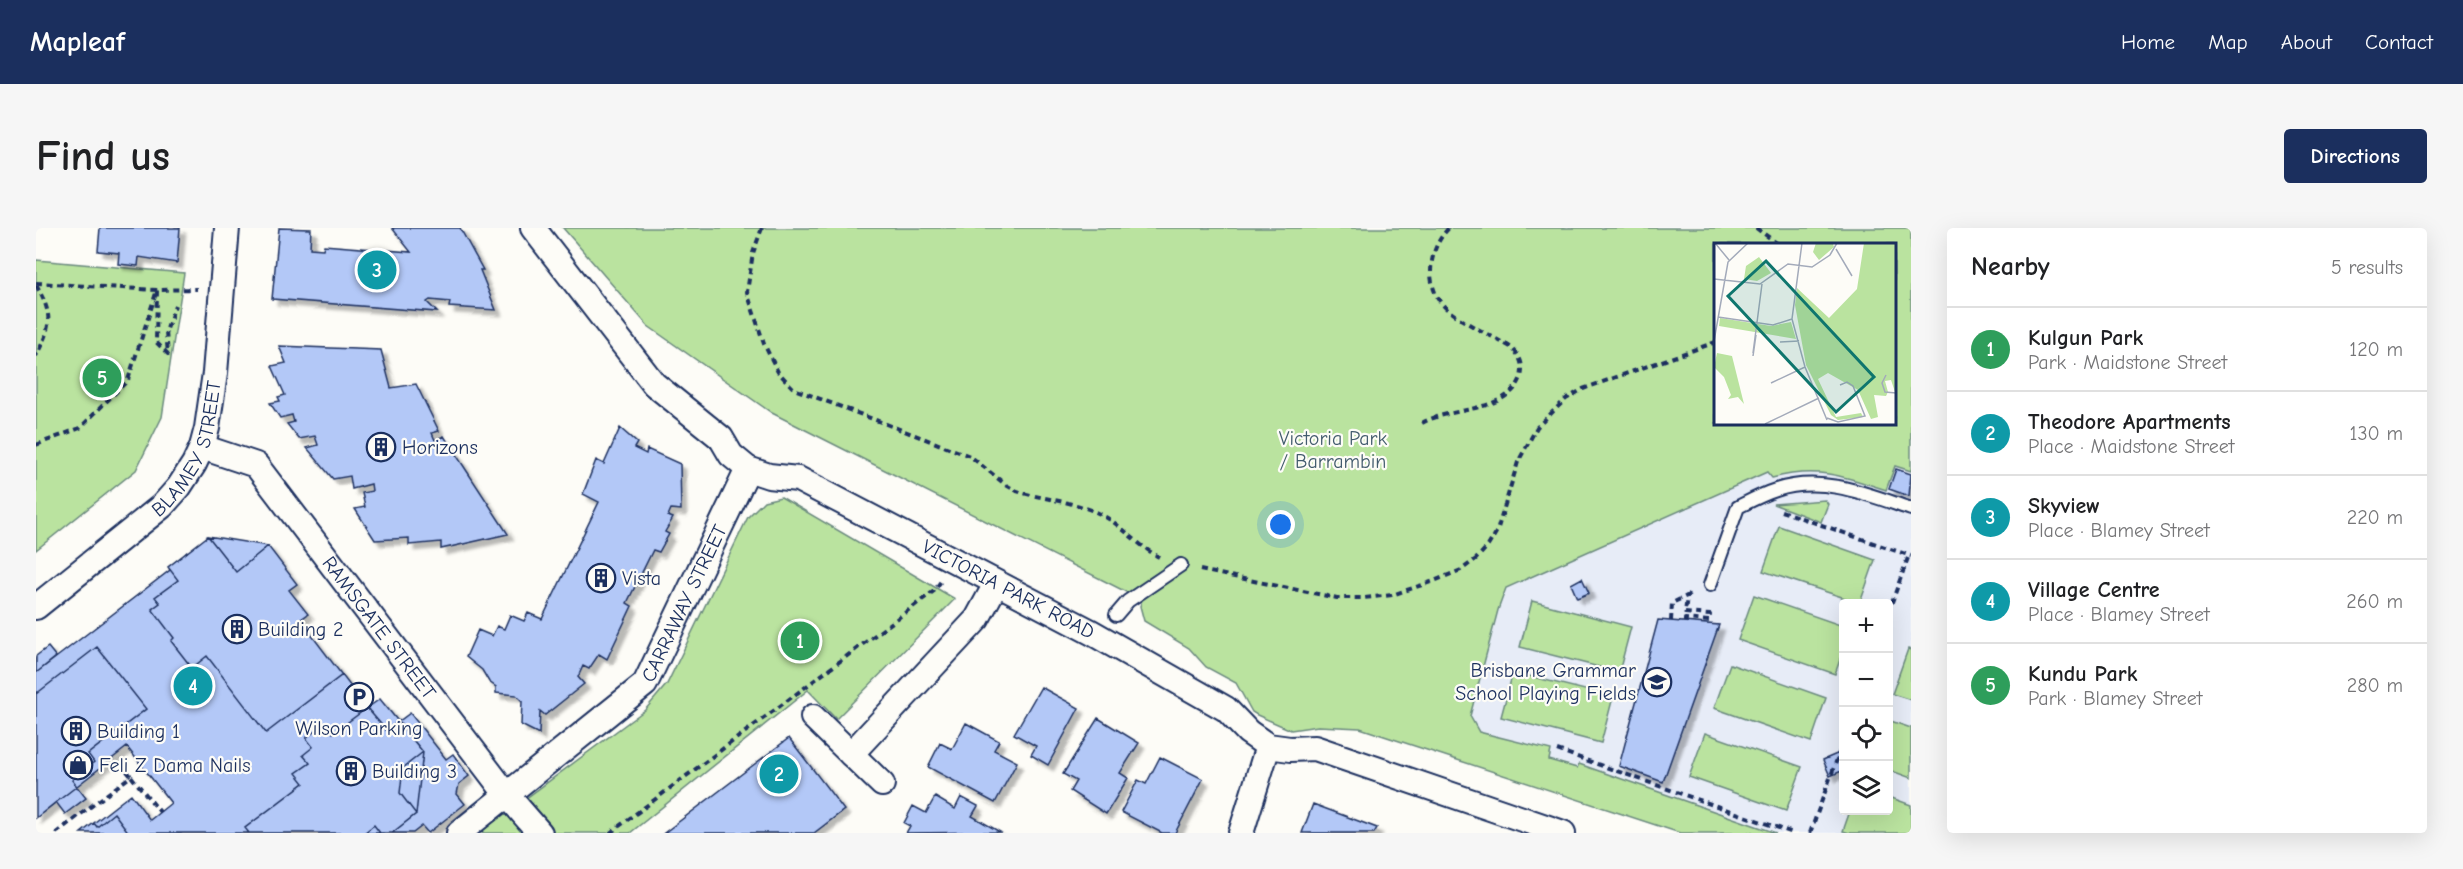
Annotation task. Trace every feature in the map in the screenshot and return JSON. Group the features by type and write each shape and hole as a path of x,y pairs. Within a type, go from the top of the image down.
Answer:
{"street":[{"name":"BLAMEY STREET","path":"36,607 162,506 179,487 202,447 212,402 227,228"},
{"name":"VICTORIA PARK ROAD","path":"532,228 654,384 721,438 731,456 748,469 769,476 798,478 1091,632 1226,709 1248,732 1268,746"},
{"name":"RAMSGATE STREET","path":"202,447 256,465 507,795 540,833"},
{"name":"CARRAWAY STREET","path":"459,833 645,684 748,469"},
{"path":"851,754 977,619 996,584"},
{"path":"813,717 882,784"},
{"path":"1241,833 1268,746 1290,749 1315,748 1563,833"}],"lane":[{"path":"1710,585 1738,507 1775,490 1811,484 1830,486 1856,490 1911,509"},
{"path":"1116,615 1128,601 1181,565"}],"path":[{"path":"762,228 753,253 747,292 764,344 778,372 794,389 970,456 1017,491 1095,511 1115,523 1156,555 1181,565 1273,585 1351,598 1392,595 1461,570 1488,546 1503,515 1509,487 1526,444 1550,412 1566,399 1584,389 1714,343"},
{"path":"1422,423 1435,417 1500,400 1519,383 1522,374 1522,364 1512,348 1446,309 1438,298 1433,285 1432,257 1437,244 1449,228"},
{"path":"1756,228 1777,243"},
{"path":"36,284 158,290 222,288"},
{"path":"36,284 48,306 48,333 36,356"},
{"path":"158,290 156,342 168,354 166,332 175,305"},
{"path":"36,446 80,428 128,380 158,290"},
{"path":"1774,508 1910,556 1893,601"},
{"path":"610,833 934,591 955,560"},
{"path":"1685,622 1685,619 1709,621 1710,615 1685,613 1687,596"},
{"path":"1671,621 1672,613"},
{"path":"1557,750 1793,833"},
{"path":"1810,833 1839,754"},
{"path":"120,763 160,812"},
{"path":"56,833 131,776"}],"shaded area":[{"name":"Brisbane Grammar School Playing Fields","path":"1873,424 1911,435 1911,833 1680,833 1442,754 1506,588"}],"green space":[{"name":"Victoria Park / Barrambin","path":"563,228 1911,228 1911,471 1895,466 1886,490 1830,474 1788,474 1772,478 1767,472 1506,588 1470,716 1479,732 1551,750 1549,760 1577,768 1579,764 1776,833 1680,833 1360,728 1318,726 1291,730 1252,712 1236,683 1206,667 1189,648 1144,621 1140,606 1142,600 772,413 648,326"},
{"path":"36,260 184,273 162,417 136,470 36,550"},
{"path":"781,497 955,599 836,719 808,690 630,833 479,833 645,710 667,684 748,517 764,501"},
{"path":"1825,500 1828,504 1821,522 1773,504"},
{"path":"1779,526 1875,560 1861,599 1848,599 1763,571"},
{"path":"1754,595 1839,625 1839,662 1835,674 1738,640"},
{"path":"1532,601 1631,627 1619,672 1520,647"},
{"path":"1908,649 1911,650 1911,700 1893,694"},
{"path":"1730,664 1826,698 1811,742 1714,708"},
{"path":"1513,672 1613,697 1601,743 1501,717"},
{"path":"1893,722 1911,728 1911,778 1893,771"},
{"path":"1705,733 1802,767 1786,811 1689,777"},
{"path":"1893,798 1911,805 1911,833 1849,833 1843,831 1849,815 1893,815"}],"building":[{"path":"100,228 180,228 177,263 139,257 138,266 118,264 119,253 98,251"},
{"path":"279,228 311,229 310,248 323,249 324,245 411,252 392,228 460,228 483,270 480,270 496,310 449,307 450,302 430,300 427,302 437,312 272,299"},
{"name":"Horizons","path":"279,346 381,350 391,388 416,384 439,431 432,433 435,440 444,436 508,534 441,549 441,542 409,545 409,538 375,540 355,509 365,507 362,493 372,491 371,484 352,489 350,476 333,479 307,448 318,445 315,436 299,439 287,424 294,422 292,415 280,418 270,403 280,401 278,397 285,395 272,366 286,363"},
{"name":"Vista","path":"620,428 637,443 634,448 646,454 647,449 680,464 681,510 671,509 668,516 673,518 665,532 669,534 659,552 653,550 627,603 632,606 607,659 599,654 589,669 583,666 578,677 584,684 545,715 540,711 539,734 521,725 522,701 516,695 496,693 496,687 489,682 482,670 466,657 478,630 492,636 497,626 504,629 510,615 524,621 528,613 542,619 599,502 583,494 596,460 604,464"},
{"path":"1896,469 1911,474 1909,496 1889,489"},
{"path":"208,536 236,572 268,546 297,584 289,590 308,614 300,620 367,708 380,699 423,752 416,814 392,833 81,833 131,794 150,820 171,803 127,747 36,818 36,673 170,570 168,567"},
{"name":"Building 2","path":"208,536 236,572 268,546 297,584 289,590 308,614 300,620 342,675 266,733 207,656 192,668 171,641 174,638 152,609 160,603 155,597 178,580 168,567"},
{"path":"208,536 268,546 236,572"},
{"path":"1582,578 1589,593 1577,598 1571,584"},
{"path":"1658,620 1719,625 1663,782 1619,766"},
{"path":"48,647 56,657 36,673 36,656"},
{"name":"Building 1","path":"97,647 146,709 88,754 94,762 72,780 86,798 65,814 56,802 36,818 36,694"},
{"path":"1041,687 1079,708 1048,765 1031,755 1036,746 1014,734"},
{"name":"Building 3","path":"367,708 386,730 398,722 423,752 403,768 400,793 416,814 392,833 380,833 374,825 364,833 249,833 245,828 304,783 296,773 310,763 303,755 313,747 306,738 326,723 333,733"},
{"path":"410,713 446,759 453,754 469,776 459,784 457,794 465,804 428,833 422,826 413,833 392,833 416,814 423,752 398,722"},
{"path":"1098,718 1139,743 1120,773 1128,778 1106,814 1070,791 1076,781 1063,774"},
{"path":"966,723 999,741 994,750 1017,762 995,803 928,767 940,743 952,749"},
{"path":"789,738 844,810 814,833 664,833"},
{"path":"1839,753 1839,772 1830,776 1823,760"},
{"path":"1160,757 1203,779 1175,833 1162,833 1121,812 1138,780 1146,784"},
{"path":"935,797 955,809 961,797 978,806 972,816 1000,832 906,833 910,826 904,823 913,806 926,813"},
{"path":"1313,804 1377,828 1374,833 1302,833"},
{"path":"114,813 129,833 81,833 94,823 97,827"}],"place":[{"name":"Skyview","path":"377,270"},
{"name":"Kundu Park","path":"102,378"},
{"name":"Horizons","path":"381,447"},
{"name":"Vista","path":"601,578"},
{"name":"Building 2","path":"237,629"},
{"name":"Kulgun Park","path":"800,641"},
{"name":"Brisbane Grammar School Playing Fields","path":"1657,682"},
{"name":"Village Centre","path":"193,686"},
{"name":"Wilson Parking","path":"359,697"},
{"name":"Building 1","path":"76,731"},
{"name":"Feli Z Dama Nails","path":"78,765"},
{"name":"Building 3","path":"351,771"},
{"name":"Theodore Apartments","path":"779,774"}]}
